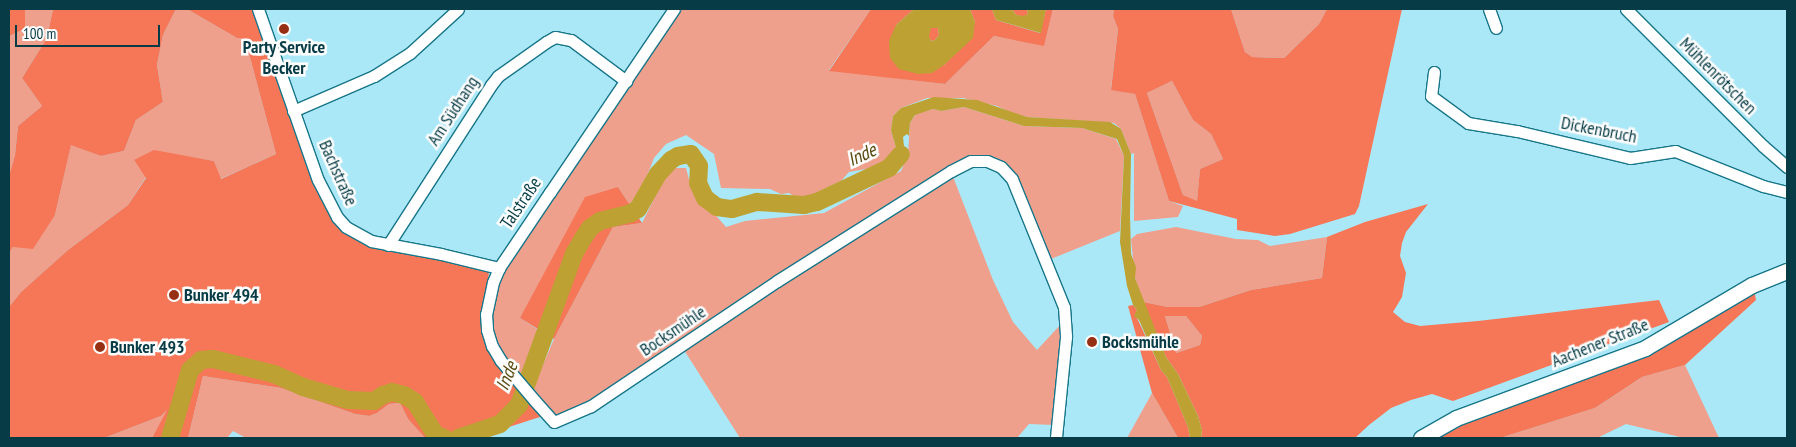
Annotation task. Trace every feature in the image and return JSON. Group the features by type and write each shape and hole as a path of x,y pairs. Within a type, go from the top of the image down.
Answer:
{"main road":[{"name":"Aachener Straße","path":"1421,438 1456,418 1645,348 1752,285 1787,271"}],"street":[{"name":"Bachstraße","path":"258,9 318,180 337,217 358,236 388,245 441,254 499,268"},
{"path":"293,111 374,76 410,53 458,9"},
{"name":"Talstraße","path":"554,422 514,377 492,346 487,330 487,301 499,268 674,9"},
{"path":"1489,9 1496,28"},
{"name":"Mühlenrötschen","path":"1626,9 1763,146 1787,167"},
{"name":"Am Südhang","path":"388,245 498,76 546,42 555,37 571,40 626,81"},
{"name":"Dickenbruch","path":"1434,72 1431,96 1468,123 1518,131 1630,158 1675,151 1763,186 1787,192"},
{"name":"Bocksmühle","path":"554,422 591,406 777,281 951,171 970,162 987,160 1001,167 1012,179 1064,307 1066,337 1056,438"}],"shaded area":[{"path":"9,9 25,9 25,29 9,36"},
{"path":"25,9 53,9 47,38 22,78 42,106 18,126 15,155 9,176 9,36 25,29"},
{"path":"53,9 176,9 163,35 157,65 163,102 136,120 124,151 101,156 71,145 55,215 33,249 13,247 9,253 9,176 15,155 18,126 42,106 22,78 47,38"},
{"path":"176,9 187,9 237,38 245,39 276,154 220,179 214,161 190,157 134,160 146,177 128,205 68,250 21,292 9,307 9,253 13,247 55,215 71,144 101,156 124,151 136,120 163,102 157,65 163,35"},
{"path":"187,9 254,9 342,229 489,271 484,329 543,416 474,438 425,438 408,419 400,403 389,404 377,413 369,416 355,414 281,388 203,376 188,438 152,438 167,410 161,416 104,438 9,438 9,307 21,292 68,250 128,205 146,178 134,160 154,150 214,161 221,179 276,154 245,39 237,38"},
{"path":"681,9 871,9 829,70 945,84 994,36 1044,45 1053,9 1114,9 1113,16 1118,29 1111,89 1135,94 1169,201 1183,206 1178,217 1134,221 1134,153 1131,154 1121,129 1114,123 1027,117 1014,114 997,106 963,98 927,98 901,108 893,116 891,130 896,148 890,162 883,166 849,172 841,181 809,196 797,198 789,193 781,194 770,189 721,188 714,154 686,135 666,144 654,158 645,181 630,205 618,187 520,318 543,333 521,379 504,360 489,328 491,301 503,269"},
{"path":"871,9 914,9 896,25 944,65 957,51 975,22 970,9 992,9 996,20 1040,33 1046,9 1053,9 1044,46 994,36 945,84 829,71"},
{"path":"914,9 970,9 975,22 973,38 944,65 932,73 918,74 899,69 890,58 889,41 896,25","holes":["931,28 938,28 939,35 935,40 931,41 929,36"]},
{"path":"992,9 1012,9 1016,15 1023,16 1028,14 1027,9 1046,9 1041,33 996,20"},
{"path":"1012,9 1027,9 1028,14 1023,17 1016,15"},
{"path":"1114,9 1231,9 1245,52 1252,57 1284,58 1319,24 1327,9 1402,9 1359,206 1355,214 1290,234 1275,236 1237,230 1237,219 1169,201 1135,94 1111,90 1118,29 1113,16","holes":["1172,81 1193,120 1211,134 1223,159 1200,169 1197,201 1183,195 1147,93"]},
{"path":"1231,9 1327,9 1319,24 1284,58 1251,57 1245,52"},
{"path":"931,27 938,28 939,35 935,40 931,41 928,36"},
{"path":"1172,81 1193,120 1211,134 1223,159 1200,169 1197,202 1183,195 1147,93"},
{"path":"934,97 977,100 1027,117 1110,122 1121,129 1131,154 1131,254 1136,267 1135,278 1166,357 1178,374 1198,416 1202,430 1201,438 1190,438 1188,427 1167,377 1161,370 1139,320 1134,316 1137,310 1133,305 1127,286 1120,242 1124,156 1117,139 1082,128 1024,126 964,107 941,111 933,109 915,115 910,123 909,136 907,134 903,137 905,155 903,163 886,176 883,166 893,158 896,148 891,130 893,116 901,108"},
{"path":"964,107 1024,126 1082,128 1116,139 1124,156 1120,231 1051,259 1013,176 970,159 581,407 558,418 533,388 554,339 613,227 642,223 668,171 676,168 686,168 691,187 726,227 745,221 824,213 901,171 908,154 910,123 916,114 933,109 941,111"},
{"path":"952,174 993,280 1013,322 1037,350 1062,323 1054,425 1029,424 1017,438 740,438 684,350"},
{"path":"618,187 642,223 613,227 554,339 520,318 585,197"},
{"path":"1428,204 1406,232 1402,243 1400,256 1406,273 1402,297 1393,312 1405,322 1420,326 1478,321 1659,300 1669,322 1453,401 1432,394 1411,400 1391,408 1355,438 1201,438 1202,430 1198,416 1178,374 1166,357 1143,302 1168,307 1199,307 1251,290 1322,278 1327,237 1365,222","holes":["1165,316 1186,316 1202,336 1200,345 1176,353"]},
{"path":"1176,227 1236,239 1258,240 1270,246 1327,237 1322,278 1251,290 1199,307 1168,307 1143,302 1135,278 1131,239 1137,234"},
{"path":"1754,289 1756,300 1685,365 1642,377 1595,408 1500,438 1439,438 1470,421 1648,355"},
{"path":"1133,305 1137,310 1135,316 1161,370 1167,377 1188,427 1190,438 1178,438 1152,393 1128,306"},
{"path":"1165,316 1186,316 1202,336 1200,345 1176,353"},
{"path":"1685,365 1719,438 1684,438 1626,424 1597,438 1500,438 1595,408 1642,377"},
{"path":"203,376 281,388 355,414 369,416 377,413 389,404 400,403 408,419 425,438 246,438 233,431 227,438 188,438"},
{"path":"1152,393 1178,438 1127,438"},
{"path":"169,408 152,438 104,438 161,416"}],"waterway":[{"name":"Inde","path":"458,438 500,424 519,405 574,254 584,237 590,228 600,221 631,213 638,209 658,174 671,160 678,156 691,154 699,166 698,183 705,198 717,207 732,209 757,202 804,205 817,202 889,168 901,154"},
{"name":"Inde","path":"170,438 190,370 201,360 213,359 274,374 303,387 348,400 374,401 392,392 404,395 415,402 436,435 444,438"}],"place":[{"name":"Party Service Becker","path":"284,29"},
{"name":"Bunker 494","path":"174,295"},
{"name":"Bocksmühle","path":"1092,342"},
{"name":"Bunker 493","path":"100,347"}]}
